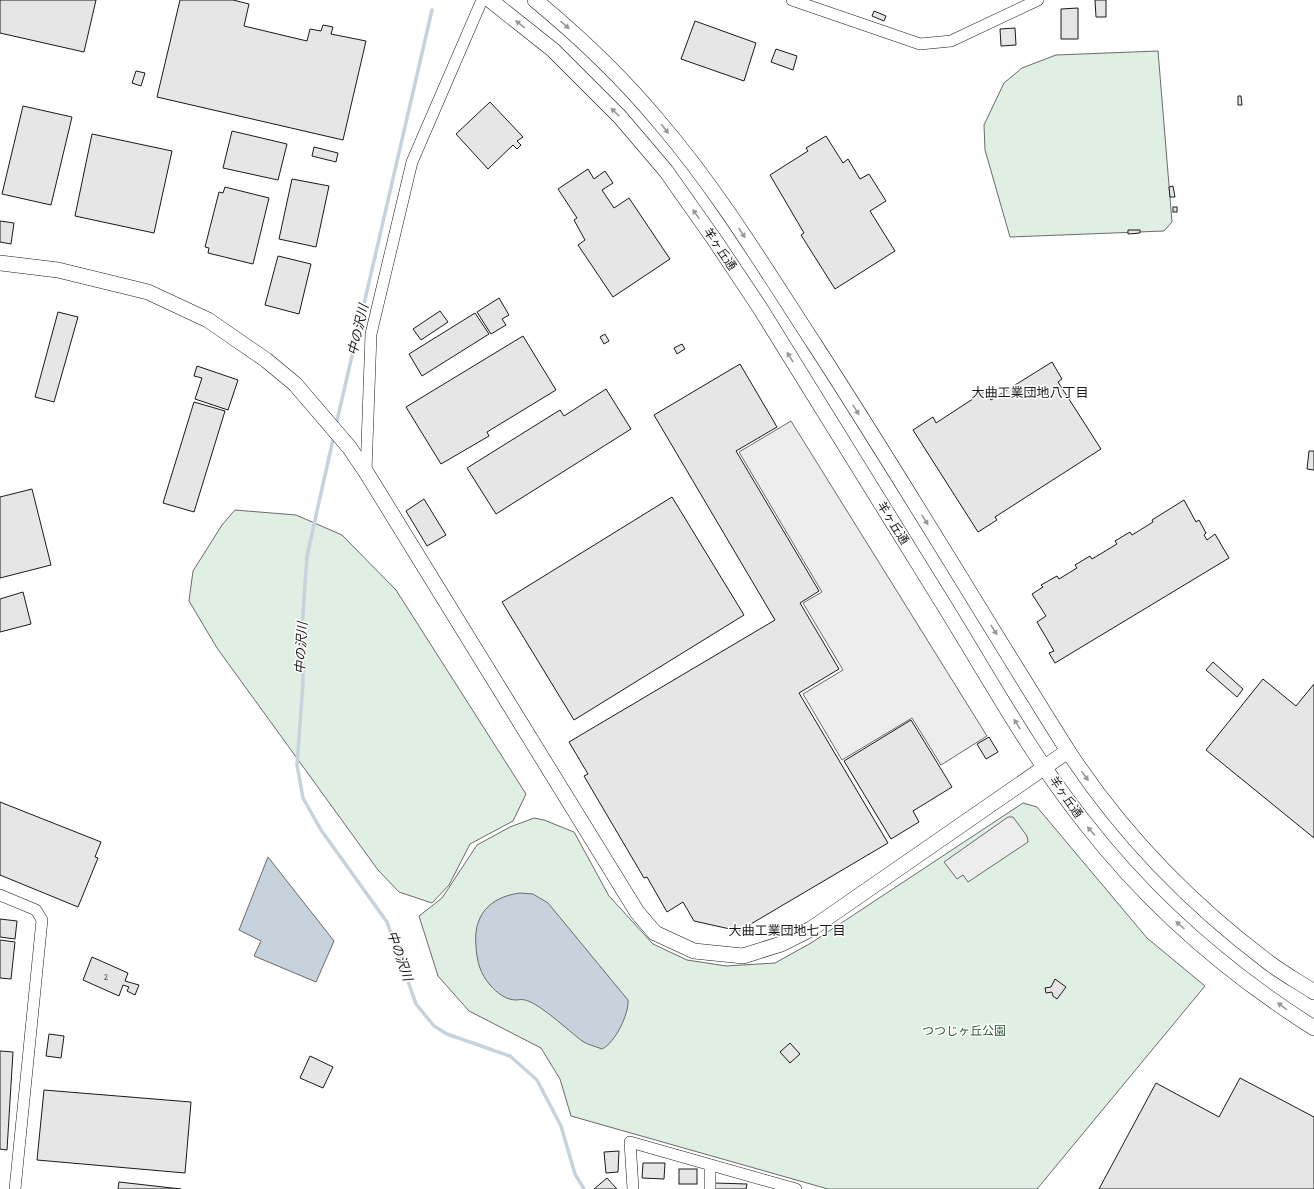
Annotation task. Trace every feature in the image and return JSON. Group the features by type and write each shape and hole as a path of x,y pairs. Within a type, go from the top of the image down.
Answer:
{"main road":[{"name":"羊ヶ丘通","path":"490,0 553,50 620,117 666,171 725,255 1046,768 1084,822 1135,881 1161,908 1215,956 1314,1028"},
{"path":"535,0 613,69 662,124 729,212 835,377 1068,751 1111,810 1148,855 1235,936 1269,963 1314,992"},
{"path":"0,263 58,270 148,292 208,320 266,360 295,384 349,447 366,472 637,912 655,933 694,951 743,956 781,944 811,929 1046,768 1068,751"}],"street":[{"path":"366,472 371,334 412,162 482,0"},
{"path":"792,0 920,44 951,41 1038,0"},
{"path":"0,895 36,910 42,920 15,1189"},
{"path":"633,1189 630,1142 710,1166 796,1189"},
{"path":"710,1166 710,1189"}],"green space":[{"path":"1158,51 1172,222 1164,231 1010,237 985,150 984,125 1004,83 1022,68 1056,55"},
{"path":"235,510 296,515 342,535 396,590 526,794 513,821 470,844 449,885 432,903 399,892 378,870 217,648 189,601 193,571 222,525"},
{"name":"つつじヶ丘公園","path":"1023,803 1037,807 1147,938 1205,986 1037,1189 828,1189 571,1116 560,1079 541,1048 469,1011 438,976 419,916 442,898 477,845 510,827 534,818 544,820 574,832 609,896 653,944 687,960 726,966 775,963 811,943"}],"shaded area":[{"path":"791,421 987,736 941,765 912,718 842,760 803,694 843,670 803,603 822,592 739,452"},
{"path":"1008,817 1013,817 1027,836 1028,842 968,882 963,875 957,879 944,862"},
{"path":"268,857 334,941 316,982 254,956 261,941 239,930"},
{"path":"520,893 533,894 548,903 628,1000 624,1020 620,1028 612,1041 602,1049 582,1041 531,1002 524,1000 512,1000 502,996 493,988 481,972 476,946 477,926 480,917 485,910 500,899 509,895"}],"building":[{"path":"0,0 96,0 84,52 0,33"},
{"path":"180,0 233,0 249,4 244,26 307,41 310,29 321,31 323,25 333,27 331,34 366,41 343,140 157,97"},
{"path":"1095,0 1106,0 1106,17 1096,17"},
{"path":"1078,8 1078,39 1061,39 1061,9"},
{"path":"874,11 886,16 884,21 872,16"},
{"path":"695,21 756,43 744,81 681,59"},
{"path":"1015,28 1016,45 1001,46 1000,29"},
{"path":"776,49 797,56 793,70 771,62"},
{"path":"136,71 145,73 141,86 132,83"},
{"path":"1238,96 1241,96 1242,105 1238,105"},
{"path":"490,102 523,137 517,141 521,145 517,149 513,145 488,169 456,134"},
{"path":"23,106 72,117 51,205 2,194"},
{"path":"232,131 287,144 278,180 223,168"},
{"path":"92,134 172,151 154,233 75,216"},
{"path":"826,136 843,163 848,159 860,179 869,174 886,201 870,211 895,251 835,289 801,235 804,233 770,175 808,151 806,148"},
{"path":"314,147 338,153 336,162 312,156"},
{"path":"588,169 594,179 605,171 613,183 602,190 614,208 629,198 670,259 613,297 578,245 585,240 574,220 577,218 558,189"},
{"path":"292,179 329,186 316,247 279,239"},
{"path":"1173,186 1175,197 1170,197 1169,187"},
{"path":"225,187 269,198 253,264 208,253 209,248 205,247 219,192 223,193"},
{"path":"1173,207 1177,207 1177,212 1173,212"},
{"path":"0,221 14,223 11,244 0,242"},
{"path":"1128,230 1140,230 1140,233 1128,234"},
{"path":"278,256 311,264 299,314 265,305"},
{"path":"499,298 509,315 502,319 506,325 491,334 477,312"},
{"path":"440,311 448,322 421,340 413,329"},
{"path":"58,312 78,317 54,402 35,397"},
{"path":"475,313 489,334 422,376 409,354"},
{"path":"605,334 609,341 604,344 600,337"},
{"path":"523,336 556,390 487,432 489,436 441,464 406,407"},
{"path":"682,344 685,349 677,354 674,348"},
{"path":"1052,362 1062,379 1058,382 1101,449 995,517 997,520 978,532 913,430 933,417 936,423 985,391 991,400"},
{"path":"740,364 777,427 736,451 819,591 800,603 839,669 799,693 888,843 739,931 694,921 683,902 667,912 647,877 644,878 584,776 588,774 569,742 775,620 654,415"},
{"path":"197,366 238,380 228,410 195,399 202,378 194,376"},
{"path":"606,389 631,429 496,514 467,468 560,410 564,416"},
{"path":"194,402 225,411 194,512 163,503"},
{"path":"1309,451 1314,451 1314,470 1307,469"},
{"path":"32,489 51,565 0,578 0,497"},
{"path":"672,497 744,615 574,720 502,602"},
{"path":"424,499 446,535 427,546 406,511"},
{"path":"1184,500 1196,522 1199,520 1206,533 1204,535 1207,540 1215,534 1229,558 1055,663 1049,653 1054,651 1037,622 1046,616 1032,594 1043,587 1041,585 1057,576 1059,579 1077,568 1075,565 1090,556 1092,559 1117,544 1115,541 1130,532 1132,535 1153,522 1152,520"},
{"path":"23,592 31,624 0,632 0,599"},
{"path":"1213,662 1243,689 1237,697 1206,670"},
{"path":"1263,679 1296,706 1314,684 1314,838 1206,750"},
{"path":"911,720 952,787 913,811 919,822 891,839 844,761"},
{"path":"989,737 998,752 986,759 977,744"},
{"path":"0,802 101,842 95,857 98,858 78,907 0,875"},
{"path":"0,919 17,921 15,939 0,937"},
{"path":"0,940 15,942 11,979 0,978"},
{"path":"92,957 128,973 125,981 139,985 135,995 127,991 129,987 123,985 119,996 83,980"},
{"path":"1055,979 1066,987 1057,999 1053,996 1052,992 1046,993 1045,988 1051,987"},
{"path":"49,1034 64,1036 61,1058 46,1056"},
{"path":"790,1043 800,1054 790,1063 780,1052"},
{"path":"0,1051 13,1052 7,1150 0,1149"},
{"path":"310,1056 333,1067 323,1088 300,1078"},
{"path":"1240,1078 1314,1117 1314,1189 1099,1189 1156,1083 1219,1117"},
{"path":"44,1090 191,1102 185,1173 37,1160"},
{"path":"619,1151 618,1172 606,1173 604,1152"},
{"path":"643,1163 665,1163 664,1179 642,1178"},
{"path":"679,1169 697,1169 697,1184 679,1184"},
{"path":"607,1178 617,1189 594,1189"},
{"path":"119,1182 181,1189 118,1189"},
{"path":"715,1183 747,1184 746,1189 715,1189"}],"waterway":[{"name":"中の沢川","path":"336,425 432,10"},
{"name":"中の沢川","path":"334,435 307,556 302,628 303,683 297,765 303,798 321,830 387,922 416,1004 434,1026 447,1034 510,1056 537,1080 561,1126 575,1174 584,1189"}],"district":[{"name":"大曲工業団地八丁目","path":"1030,393"},
{"name":"大曲工業団地七丁目","path":"787,931"}]}
